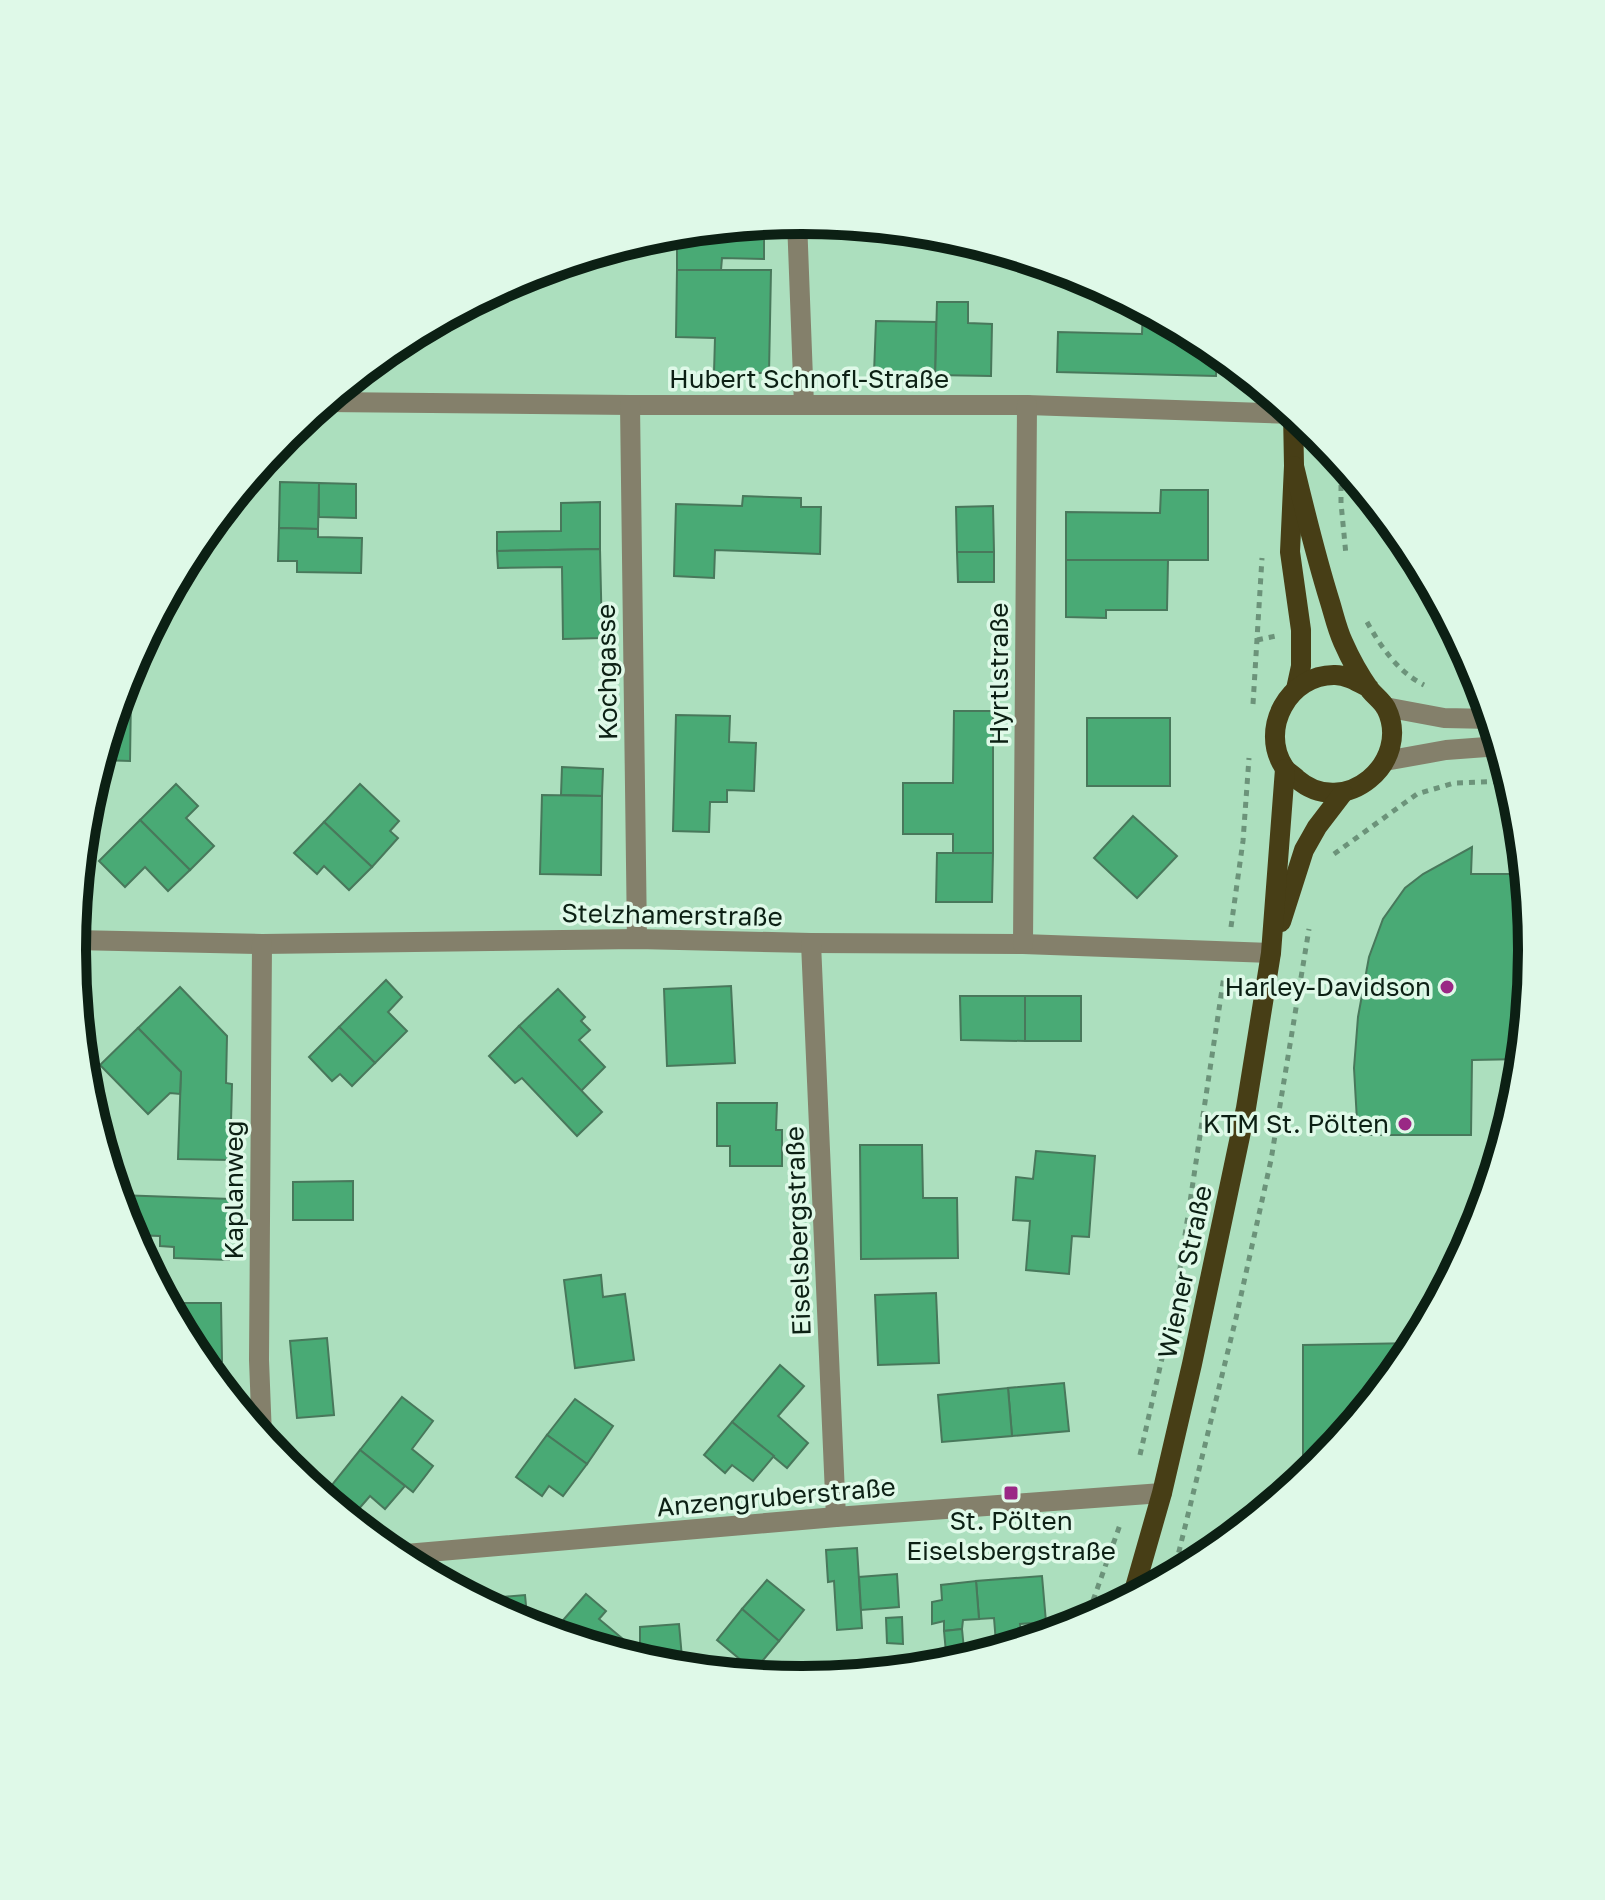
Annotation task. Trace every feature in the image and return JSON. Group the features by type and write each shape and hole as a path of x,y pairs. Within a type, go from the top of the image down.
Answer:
{"main road":[{"path":"1293,428 1290,552 1301,630 1301,666 1296,689"},
{"path":"1294,466 1313,548 1343,643 1369,688 1385,707 1391,724 1391,743 1376,775 1360,787 1343,793 1319,792 1285,769 1276,750 1275,723 1283,705 1296,689 1316,678 1334,675 1350,677 1369,688"},
{"name":"Wiener Straße","path":"1136,1584 1162,1493 1238,1149 1271,953 1285,769"},
{"name":"Wiener Straße","path":"1271,953 1304,850 1343,793"}],"street":[{"path":"798,234 804,405"},
{"name":"Hubert Schnofl-Straße","path":"341,402 1027,405 1277,413"},
{"name":"Kochgasse","path":"630,405 637,939"},
{"name":"Hyrtlstraße","path":"1023,944 1027,405"},
{"path":"1385,707 1444,718 1481,719"},
{"path":"1385,761 1446,750 1489,747"},
{"name":"Stelzhamerstraße","path":"86,940 262,944 637,939 1023,944 1271,953"},
{"name":"Eiselsbergstraße","path":"811,943 836,1517"},
{"name":"Kaplanweg","path":"261,1419 262,944"},
{"name":"Anzengruberstraße","path":"415,1553 1162,1493"}],"path":[{"path":"1341,478 1347,556"},
{"path":"1252,717 1262,549"},
{"path":"1175,1301 1243,841 1250,748"},
{"path":"1304,850 1331,856 1417,794 1454,783 1499,781"},
{"path":"1243,841 1279,844"},
{"path":"1091,1606 1131,1495 1168,1331"}],"building":[{"path":"764,235 764,259 722,258 721,270 677,270 677,245"},
{"path":"677,270 771,270 769,373 714,373 715,338 676,337"},
{"path":"937,302 968,302 968,323 992,324 991,376 935,375"},
{"path":"1143,319 1216,365 1216,376 1057,372 1058,332 1142,334"},
{"path":"876,321 936,322 935,375 874,373"},
{"path":"280,482 319,483 318,529 279,528"},
{"path":"319,483 356,484 356,518 319,517"},
{"path":"1161,490 1208,490 1208,560 1066,560 1066,512 1160,513"},
{"path":"743,496 801,498 801,507 821,507 820,554 715,550 714,578 674,576 676,504 742,506"},
{"path":"600,502 600,549 497,551 497,532 561,531 561,503"},
{"path":"993,506 994,552 957,552 956,507"},
{"path":"279,528 318,529 318,537 362,538 361,573 297,572 297,561 278,561"},
{"path":"600,549 602,638 563,639 562,567 498,568 497,551"},
{"path":"957,552 994,552 994,582 958,582"},
{"path":"1066,560 1168,560 1167,610 1106,610 1106,618 1066,617"},
{"path":"131,702 130,761 111,760"},
{"path":"954,711 993,711 993,853 953,853 953,834 903,834 903,783 953,783"},
{"path":"676,715 730,716 729,742 756,743 754,791 727,790 727,802 710,802 709,832 673,831"},
{"path":"1087,718 1170,718 1170,786 1087,786"},
{"path":"562,767 603,769 602,796 561,795"},
{"path":"176,784 198,806 186,818 214,846 190,870 140,820"},
{"path":"360,784 399,821 390,831 398,838 372,867 324,822"},
{"path":"542,795 602,796 601,875 540,874"},
{"path":"1133,816 1177,856 1137,898 1094,858"},
{"path":"140,820 190,870 168,891 145,867 125,887 99,861"},
{"path":"324,822 372,867 349,890 324,866 317,874 294,853"},
{"name":"Harley-Davidson","path":"1472,847 1471,874 1515,874 1519,950 1510,1059 1472,1060 1471,1135 1359,1135 1354,1068 1358,1017 1369,957 1383,919 1405,888 1423,874"},
{"path":"937,853 993,853 992,902 936,902"},
{"path":"386,980 402,997 388,1012 407,1031 375,1063 339,1027"},
{"path":"731,986 735,1063 667,1066 664,989"},
{"path":"180,987 227,1036 226,1083 232,1084 230,1160 178,1159 181,1072 138,1028"},
{"path":"558,989 585,1017 581,1021 590,1030 579,1040 605,1067 581,1091 519,1026"},
{"path":"960,996 1025,996 1025,1041 961,1040"},
{"path":"1025,996 1081,996 1081,1041 1025,1041"},
{"path":"519,1026 602,1112 577,1136 522,1078 515,1083 489,1056"},
{"path":"339,1027 375,1063 352,1086 340,1074 332,1081 309,1057"},
{"path":"138,1028 181,1072 180,1094 170,1093 148,1114 100,1065"},
{"path":"717,1103 777,1103 776,1130 782,1130 782,1166 730,1166 730,1146 717,1146"},
{"path":"860,1145 922,1145 923,1198 957,1198 958,1258 861,1259"},
{"path":"1036,1151 1095,1156 1089,1237 1072,1236 1069,1274 1026,1270 1030,1221 1013,1220 1016,1177 1033,1179"},
{"path":"353,1181 353,1220 293,1220 293,1182"},
{"path":"130,1195 231,1199 229,1260 174,1258 174,1247 160,1246 160,1236 146,1236"},
{"path":"601,1275 603,1297 625,1294 634,1360 575,1368 564,1280"},
{"path":"936,1293 939,1363 878,1365 875,1295"},
{"path":"179,1303 221,1303 222,1361 216,1361"},
{"path":"327,1338 334,1415 297,1418 290,1341"},
{"path":"1401,1343 1371,1386 1303,1463 1303,1345"},
{"path":"780,1365 804,1386 778,1416 808,1443 787,1468 732,1422"},
{"path":"1064,1383 1069,1431 1012,1436 1008,1388"},
{"path":"1008,1388 1012,1436 942,1442 938,1395"},
{"path":"402,1397 433,1421 412,1449 433,1466 413,1492 360,1450"},
{"path":"575,1399 613,1426 587,1464 547,1435"},
{"path":"732,1422 774,1456 753,1481 732,1465 725,1473 704,1455"},
{"path":"547,1435 587,1464 563,1496 549,1486 542,1496 516,1477"},
{"path":"360,1450 405,1486 385,1509 370,1496 357,1511 329,1488"},
{"path":"857,1548 862,1628 837,1630 834,1581 828,1582 826,1550"},
{"path":"897,1574 899,1607 861,1610 859,1577"},
{"path":"1042,1576 1046,1622 1020,1624 1021,1632 996,1640 994,1618 979,1619 976,1581"},
{"path":"767,1580 804,1610 779,1641 742,1609"},
{"path":"976,1581 979,1619 963,1620 962,1629 944,1631 944,1621 932,1624 932,1602 942,1600 941,1585"},
{"path":"586,1594 606,1611 599,1619 630,1645 617,1642 560,1624"},
{"path":"525,1595 527,1611 496,1598"},
{"path":"742,1609 779,1641 759,1665 746,1664 717,1640"},
{"path":"902,1617 903,1644 887,1643 886,1618"},
{"path":"679,1624 682,1656 630,1645 640,1647 640,1627"},
{"path":"962,1629 964,1648 946,1652 944,1631"}],"place":[{"name":"Harley-Davidson","path":"1447,987"},
{"name":"KTM St. Pölten","path":"1405,1124"},
{"name":"St. Pölten Eiselsbergstraße","path":"1011,1493"}]}
